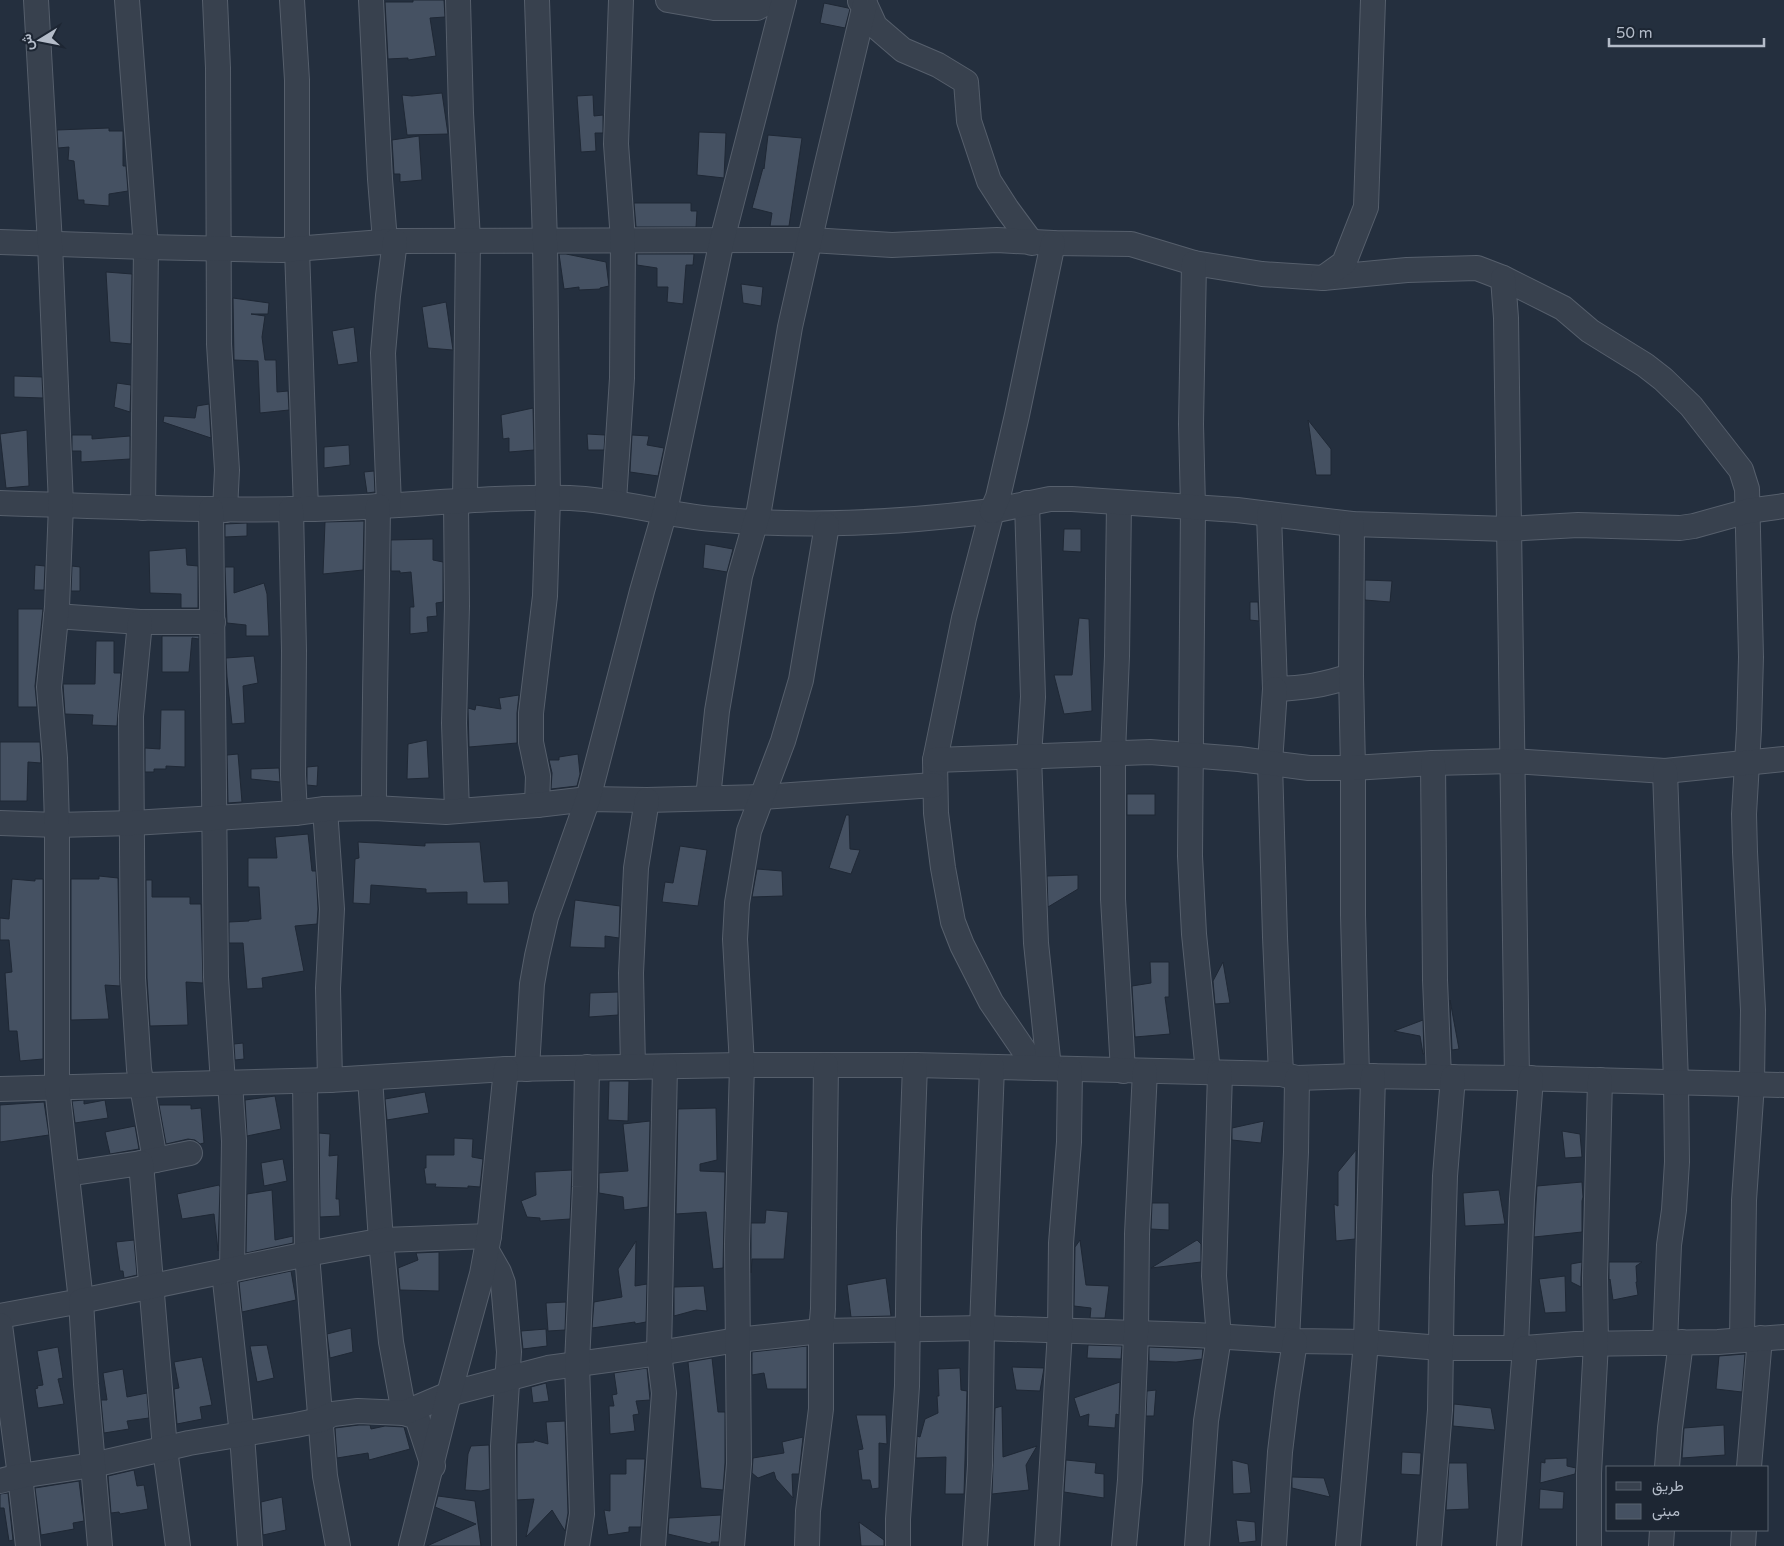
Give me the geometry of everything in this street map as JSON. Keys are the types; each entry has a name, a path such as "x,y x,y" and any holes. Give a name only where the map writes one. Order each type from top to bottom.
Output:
{"street":[{"path":"36,0 50,244 61,505 56,616 49,687 55,758 57,825 57,1087 81,1301 100,1546"},
{"path":"126,0 146,247 143,508"},
{"path":"215,0 218,68 219,344 227,470 218,509 213,622 216,977 234,1141 228,1271 250,1546"},
{"path":"292,0 297,80 298,509 293,776 296,813"},
{"path":"371,0 380,178 390,241 383,353 383,505 374,718 374,808"},
{"path":"457,811 454,723 468,240 461,113 458,0"},
{"path":"537,0 545,241 548,498 546,596 531,713 531,742 538,776 537,805"},
{"path":"614,502 622,378 623,240 616,144 621,0"},
{"path":"668,0 714,8 757,8 771,0"},
{"path":"411,1546 449,1394 482,1274 516,1069 546,917 588,799 642,591 665,511 722,240 784,0"},
{"path":"1323,278 1344,263 1366,207 1373,0"},
{"path":"708,798 717,711 728,638 740,576 759,510 790,327 811,240 862,2"},
{"path":"862,2 875,26 903,50 938,64 966,82 969,121 989,181 1007,209 1043,243"},
{"path":"0,242 282,250 390,241 811,240 892,245 974,240 1131,244 1194,263 1262,274 1323,278 1407,270 1477,268 1503,278 1563,308 1590,331 1645,365 1663,379 1691,406 1741,470 1747,489 1751,657 1748,764 1744,814 1753,1010 1752,1084 1744,1200 1751,1339 1749,1466"},
{"path":"1043,243 1015,424 998,497 992,511 964,618 935,760 934,785 943,868 953,922 962,945 991,1002 1052,1068"},
{"path":"1194,263 1191,424 1193,507 1190,856 1194,934 1214,1073 1214,1276 1219,1337 1206,1421 1197,1546"},
{"path":"1503,278 1506,318 1510,688 1524,1078 1520,1348 1509,1546"},
{"path":"0,503 143,508 298,509 460,501 548,498 590,499 665,511 689,517 827,525 939,518 992,511 1050,499 1072,499 1193,507 1352,524 1508,529 1578,525 1680,528 1748,512 1784,506"},
{"path":"1027,503 1033,697 1029,756 1036,943 1052,1068 1069,1142 1061,1243 1060,1331 1047,1546"},
{"path":"1119,503 1113,899 1134,1071 1137,1234 1136,1334 1130,1480 1124,1546"},
{"path":"1269,514 1275,689 1270,763 1274,937 1296,1152 1291,1341 1280,1452 1274,1546"},
{"path":"1348,1546 1366,1342 1365,1076 1353,916 1352,524"},
{"path":"732,1546 739,1464 737,1340 742,1064 735,939 737,903 749,831 783,741 801,680 827,525"},
{"path":"56,616 140,622 213,622"},
{"path":"140,622 131,716 133,978 137,1048 148,1161 151,1286 165,1449 178,1546"},
{"path":"1275,689 1324,685 1351,676"},
{"path":"935,760 1150,752 1309,768 1353,768 1513,761 1665,771 1784,760"},
{"path":"1429,1546 1440,1410 1446,1077 1435,980 1433,763"},
{"path":"1665,771 1676,1082 1676,1187 1669,1245 1673,1343 1667,1466"},
{"path":"0,822 57,825 133,823 296,813 325,809 374,808 446,812 588,799 647,800 762,797 934,785"},
{"path":"633,1067 631,973 636,868 647,800"},
{"path":"325,809 332,909 328,988 330,1080"},
{"path":"0,1089 305,1081 516,1069 742,1064 915,1065 1289,1076 1524,1078 1784,1085"},
{"path":"807,1546 808,1511 821,1409 826,1065"},
{"path":"898,1546 907,1386 911,1157 915,1065"},
{"path":"577,1546 582,1514 578,1364 585,1188 587,1067"},
{"path":"653,1546 664,1392 659,1353 665,1067"},
{"path":"975,1546 980,1465 982,1328 992,1067"},
{"path":"370,1078 381,1241 391,1342 404,1413"},
{"path":"1589,1546 1589,1473 1596,1344 1595,1278 1600,1080"},
{"path":"305,1081 307,1254 325,1476 338,1546"},
{"path":"67,1174 190,1153"},
{"path":"0,1316 307,1254 381,1241 488,1243"},
{"path":"488,1243 503,1283 509,1352 502,1446 504,1546"},
{"path":"0,1326 10,1479 28,1546"},
{"path":"404,1413 449,1394 548,1368 737,1340 821,1331 982,1328 1291,1341 1366,1342 1441,1348 1520,1348 1596,1344 1718,1342 1784,1337"},
{"path":"10,1479 93,1465 189,1443 242,1435 320,1420 333,1414 358,1411 404,1413 416,1416 432,1466"},
{"path":"1661,1546 1662,1531"},
{"path":"1743,1546 1744,1531"}],"building":[{"path":"413,0 444,0 445,17 430,18 436,56 408,60 408,58 388,59 385,2 413,2"},
{"path":"824,3 850,9 845,28 820,23"},
{"path":"442,93 448,134 407,135 402,95"},
{"path":"593,95 594,116 603,115 603,133 595,133 596,151 581,152 577,96"},
{"path":"109,128 109,131 123,131 123,166 126,166 128,191 109,194 109,206 84,204 84,200 78,200 74,161 68,160 69,147 58,148 57,130"},
{"path":"699,132 726,133 724,178 697,175"},
{"path":"768,135 802,138 789,226 770,226 772,213 752,208 764,169"},
{"path":"419,136 422,180 400,182 400,174 394,174 392,140"},
{"path":"634,203 691,203 691,211 697,211 696,227 636,227"},
{"path":"559,254 606,262 609,286 600,289 579,290 579,287 564,289"},
{"path":"637,254 694,254 693,265 686,265 683,304 667,302 668,287 657,287 657,268 637,265"},
{"path":"106,272 132,274 131,344 110,342"},
{"path":"741,284 763,287 761,306 743,303"},
{"path":"233,298 269,303 268,314 251,314 265,316 262,337 265,360 276,360 277,392 288,391 289,410 260,413 258,361 234,360"},
{"path":"446,302 453,350 428,348 422,307"},
{"path":"354,327 358,362 338,365 332,331"},
{"path":"14,376 42,377 43,398 14,397"},
{"path":"117,383 131,385 130,412 114,407"},
{"path":"209,404 211,438 163,422 164,416 195,418 197,406"},
{"path":"533,408 534,450 509,452 509,438 503,439 501,415"},
{"path":"1308,420 1331,449 1331,475 1316,475"},
{"path":"27,430 29,486 6,488 0,434"},
{"path":"587,434 605,435 604,450 588,450"},
{"path":"72,435 92,435 92,439 130,436 130,459 81,462 81,451 72,451"},
{"path":"632,435 649,436 647,445 664,448 658,476 630,472"},
{"path":"349,445 350,465 324,468 324,447"},
{"path":"374,471 375,492 367,493 364,472"},
{"path":"364,521 363,570 323,574 325,522"},
{"path":"247,523 247,536 225,537 225,524"},
{"path":"1064,529 1081,529 1081,552 1063,551"},
{"path":"433,539 433,560 443,562 443,602 436,603 437,616 427,617 428,632 410,634 410,607 414,607 411,572 400,573 400,571 391,571 391,540"},
{"path":"705,544 733,549 727,572 703,568"},
{"path":"186,548 187,565 198,566 198,608 181,608 181,594 150,593 149,551"},
{"path":"35,565 45,566 44,590 34,590"},
{"path":"72,566 80,567 80,591 71,591"},
{"path":"225,567 234,567 234,593 264,583 267,594 269,636 246,636 246,625 227,623"},
{"path":"1365,580 1392,581 1390,602 1365,600"},
{"path":"1250,602 1258,602 1259,621 1250,620"},
{"path":"18,609 43,609 35,686 37,707 18,707"},
{"path":"1079,618 1089,619 1092,711 1064,714 1054,675 1072,675"},
{"path":"162,636 199,636 199,639 192,638 189,672 162,672"},
{"path":"96,641 114,641 114,673 121,673 117,726 92,725 93,715 65,714 63,684 95,684"},
{"path":"254,656 258,683 243,686 245,723 232,724 226,658"},
{"path":"519,695 517,743 469,747 468,708 475,710 476,705 501,709 499,698"},
{"path":"161,710 185,710 185,767 166,766 166,769 154,769 154,772 145,772 145,748 160,749"},
{"path":"427,740 429,778 407,779 408,744"},
{"path":"0,742 40,742 41,763 28,762 27,801 0,801"},
{"path":"238,754 242,802 228,803 227,755"},
{"path":"578,754 580,774 577,786 551,789 552,773 549,760 559,760 559,757"},
{"path":"318,766 317,786 307,785 307,767"},
{"path":"279,768 280,782 251,779 251,769"},
{"path":"1127,794 1155,794 1155,815 1127,815"},
{"path":"846,815 849,815 850,849 860,850 851,874 829,868"},
{"path":"308,834 312,871 316,871 318,909 317,924 295,926 304,971 262,978 263,988 247,989 243,943 229,943 229,922 261,919 259,887 248,887 248,858 277,858 275,837"},
{"path":"358,842 425,846 425,843 480,842 484,882 508,881 509,904 467,904 467,892 426,893 426,889 371,885 370,904 353,903 355,859 359,858"},
{"path":"680,846 707,850 698,906 662,902 665,882 673,883"},
{"path":"757,869 782,871 783,896 752,897"},
{"path":"1078,875 1078,889 1048,907 1047,876"},
{"path":"99,876 118,878 120,986 105,985 109,1019 71,1020 71,879 99,879"},
{"path":"12,879 35,881 35,879 43,879 43,1059 20,1061 17,1031 9,1031 5,973 12,972 9,940 0,940 0,918 9,919"},
{"path":"146,880 152,880 152,897 190,897 190,904 201,904 203,983 186,982 188,1025 150,1026 147,978"},
{"path":"575,900 620,906 619,938 605,936 605,948 570,947"},
{"path":"1150,962 1169,962 1169,997 1165,997 1170,1034 1135,1037 1132,986 1151,983"},
{"path":"1223,962 1230,1003 1215,1004 1213,981"},
{"path":"618,992 618,1015 589,1017 590,993"},
{"path":"1450,1000 1459,1049 1452,1050"},
{"path":"1423,1020 1424,1054 1420,1036 1394,1031"},
{"path":"243,1043 244,1059 235,1060 234,1044"},
{"path":"609,1081 629,1081 628,1121 608,1120"},
{"path":"425,1092 429,1113 387,1120 385,1099"},
{"path":"275,1096 281,1129 247,1136 245,1100"},
{"path":"84,1100 84,1104 105,1100 108,1118 75,1123 72,1101"},
{"path":"44,1102 49,1135 0,1142 0,1105"},
{"path":"159,1105 191,1105 191,1109 201,1108 204,1143 200,1144 195,1140 188,1139 166,1144"},
{"path":"716,1108 717,1160 700,1164 700,1171 725,1172 723,1268 713,1269 706,1212 676,1214 678,1109"},
{"path":"650,1121 648,1207 624,1210 623,1197 599,1193 599,1173 628,1171 623,1124"},
{"path":"1264,1121 1261,1143 1232,1140 1232,1128"},
{"path":"135,1126 139,1149 110,1154 105,1132"},
{"path":"1562,1131 1580,1134 1582,1157 1565,1158"},
{"path":"319,1133 330,1134 329,1156 338,1155 336,1199 339,1199 340,1216 320,1217"},
{"path":"454,1138 473,1139 472,1157 483,1159 480,1187 435,1187 436,1184 426,1184 424,1168 426,1168 426,1155 454,1155"},
{"path":"1356,1150 1355,1239 1336,1241 1334,1204 1338,1206 1338,1172"},
{"path":"283,1159 287,1181 264,1186 261,1163"},
{"path":"572,1170 570,1219 540,1221 540,1218 527,1217 521,1201 536,1195 535,1172"},
{"path":"1582,1182 1582,1232 1534,1237 1537,1186"},
{"path":"219,1185 218,1251 214,1214 182,1219 177,1194"},
{"path":"272,1190 275,1240 293,1236 293,1243 246,1253 247,1194"},
{"path":"1499,1190 1505,1224 1465,1226 1463,1193"},
{"path":"1152,1203 1169,1203 1169,1230 1151,1229"},
{"path":"766,1210 788,1212 784,1259 752,1259 751,1273 751,1223 765,1223"},
{"path":"134,1240 137,1275 124,1278 123,1271 120,1271 116,1242"},
{"path":"1080,1240 1086,1285 1109,1286 1105,1318 1090,1318 1091,1308 1074,1306 1075,1247"},
{"path":"1197,1240 1201,1244 1201,1262 1151,1268"},
{"path":"636,1241 635,1286 647,1284 646,1322 592,1328 594,1302 622,1297 618,1269"},
{"path":"439,1252 439,1291 400,1290 398,1268 418,1260 416,1253"},
{"path":"1582,1262 1581,1287 1571,1282 1571,1264"},
{"path":"1609,1262 1642,1262 1636,1266 1638,1295 1613,1300 1609,1280"},
{"path":"291,1271 296,1300 242,1312 239,1282"},
{"path":"1565,1276 1566,1312 1545,1313 1539,1279"},
{"path":"886,1278 891,1316 851,1317 847,1285"},
{"path":"704,1286 707,1311 696,1310 674,1316 674,1287"},
{"path":"566,1302 565,1330 548,1331 546,1303"},
{"path":"351,1328 353,1352 330,1358 327,1334"},
{"path":"546,1329 547,1346 523,1349 521,1331"},
{"path":"267,1345 274,1378 257,1382 250,1346"},
{"path":"1088,1345 1122,1346 1121,1359 1087,1358"},
{"path":"807,1346 807,1389 767,1389 764,1373 752,1375 752,1352"},
{"path":"58,1347 63,1378 58,1379 64,1404 38,1408 35,1389 38,1388 37,1386 43,1385 37,1351"},
{"path":"1149,1347 1203,1349 1202,1359 1176,1362 1149,1361"},
{"path":"1745,1354 1742,1392 1716,1389 1719,1356"},
{"path":"202,1357 212,1405 200,1407 202,1419 177,1424 174,1389 179,1388 174,1362"},
{"path":"712,1358 718,1412 725,1412 723,1490 701,1488 688,1362"},
{"path":"1012,1367 1044,1368 1040,1391 1016,1390"},
{"path":"647,1368 650,1400 636,1401 639,1414 633,1415 635,1431 610,1434 609,1406 614,1406 612,1395 617,1394 614,1373"},
{"path":"960,1368 961,1390 967,1391 964,1494 945,1494 946,1457 916,1458 917,1436 920,1437 925,1419 938,1413 938,1369"},
{"path":"123,1369 127,1397 147,1393 149,1418 127,1421 129,1429 104,1433 101,1400 107,1400 103,1373"},
{"path":"1120,1382 1119,1415 1116,1414 1115,1428 1088,1426 1089,1414 1080,1417 1074,1398"},
{"path":"546,1383 549,1401 533,1403 531,1387"},
{"path":"1156,1390 1154,1416 1146,1416 1147,1391"},
{"path":"1454,1404 1491,1408 1495,1430 1453,1426"},
{"path":"1002,1406 1003,1457 1037,1446 1026,1465 1029,1490 992,1494 995,1408"},
{"path":"856,1415 886,1415 887,1444 879,1443 879,1488 872,1489 870,1480 862,1480 858,1450 863,1449"},
{"path":"565,1421 568,1513 565,1531 552,1510 526,1537 534,1499 517,1500 517,1443 534,1442 534,1440 548,1444 546,1422"},
{"path":"370,1425 371,1429 385,1426 404,1427 410,1449 369,1460 368,1453 337,1458 335,1428"},
{"path":"1724,1425 1725,1455 1682,1458 1684,1428"},
{"path":"803,1437 799,1474 792,1474 793,1498 776,1479 774,1472 758,1478 752,1473 753,1458 784,1453 782,1442"},
{"path":"489,1445 490,1489 481,1491 465,1490 468,1454 471,1446"},
{"path":"1402,1452 1421,1453 1420,1475 1401,1474"},
{"path":"1567,1458 1567,1466 1576,1468 1575,1474 1540,1483 1541,1462 1545,1463 1545,1459"},
{"path":"626,1459 645,1459 641,1527 629,1527 629,1532 608,1535 604,1510 610,1511 610,1474 626,1474"},
{"path":"1066,1460 1096,1463 1095,1473 1104,1474 1104,1498 1064,1492"},
{"path":"1232,1460 1248,1464 1251,1493 1233,1494"},
{"path":"1449,1463 1467,1463 1469,1509 1446,1510"},
{"path":"134,1470 137,1486 144,1485 148,1509 120,1514 119,1512 111,1513 108,1476"},
{"path":"1292,1477 1324,1478 1330,1497 1292,1488"},
{"path":"79,1481 84,1521 73,1523 74,1529 41,1535 35,1488"},
{"path":"1540,1489 1564,1492 1563,1509 1539,1509"},
{"path":"8,1493 13,1540 9,1541 4,1508 0,1508 0,1494"},
{"path":"438,1496 475,1501 481,1546 427,1546 476,1524 435,1507"},
{"path":"282,1497 286,1530 263,1535 261,1502"},
{"path":"721,1515 719,1542 711,1542 711,1544 668,1534 669,1518"},
{"path":"1236,1520 1255,1522 1256,1541 1239,1543"},
{"path":"859,1522 884,1540 884,1546 861,1546"}]}
